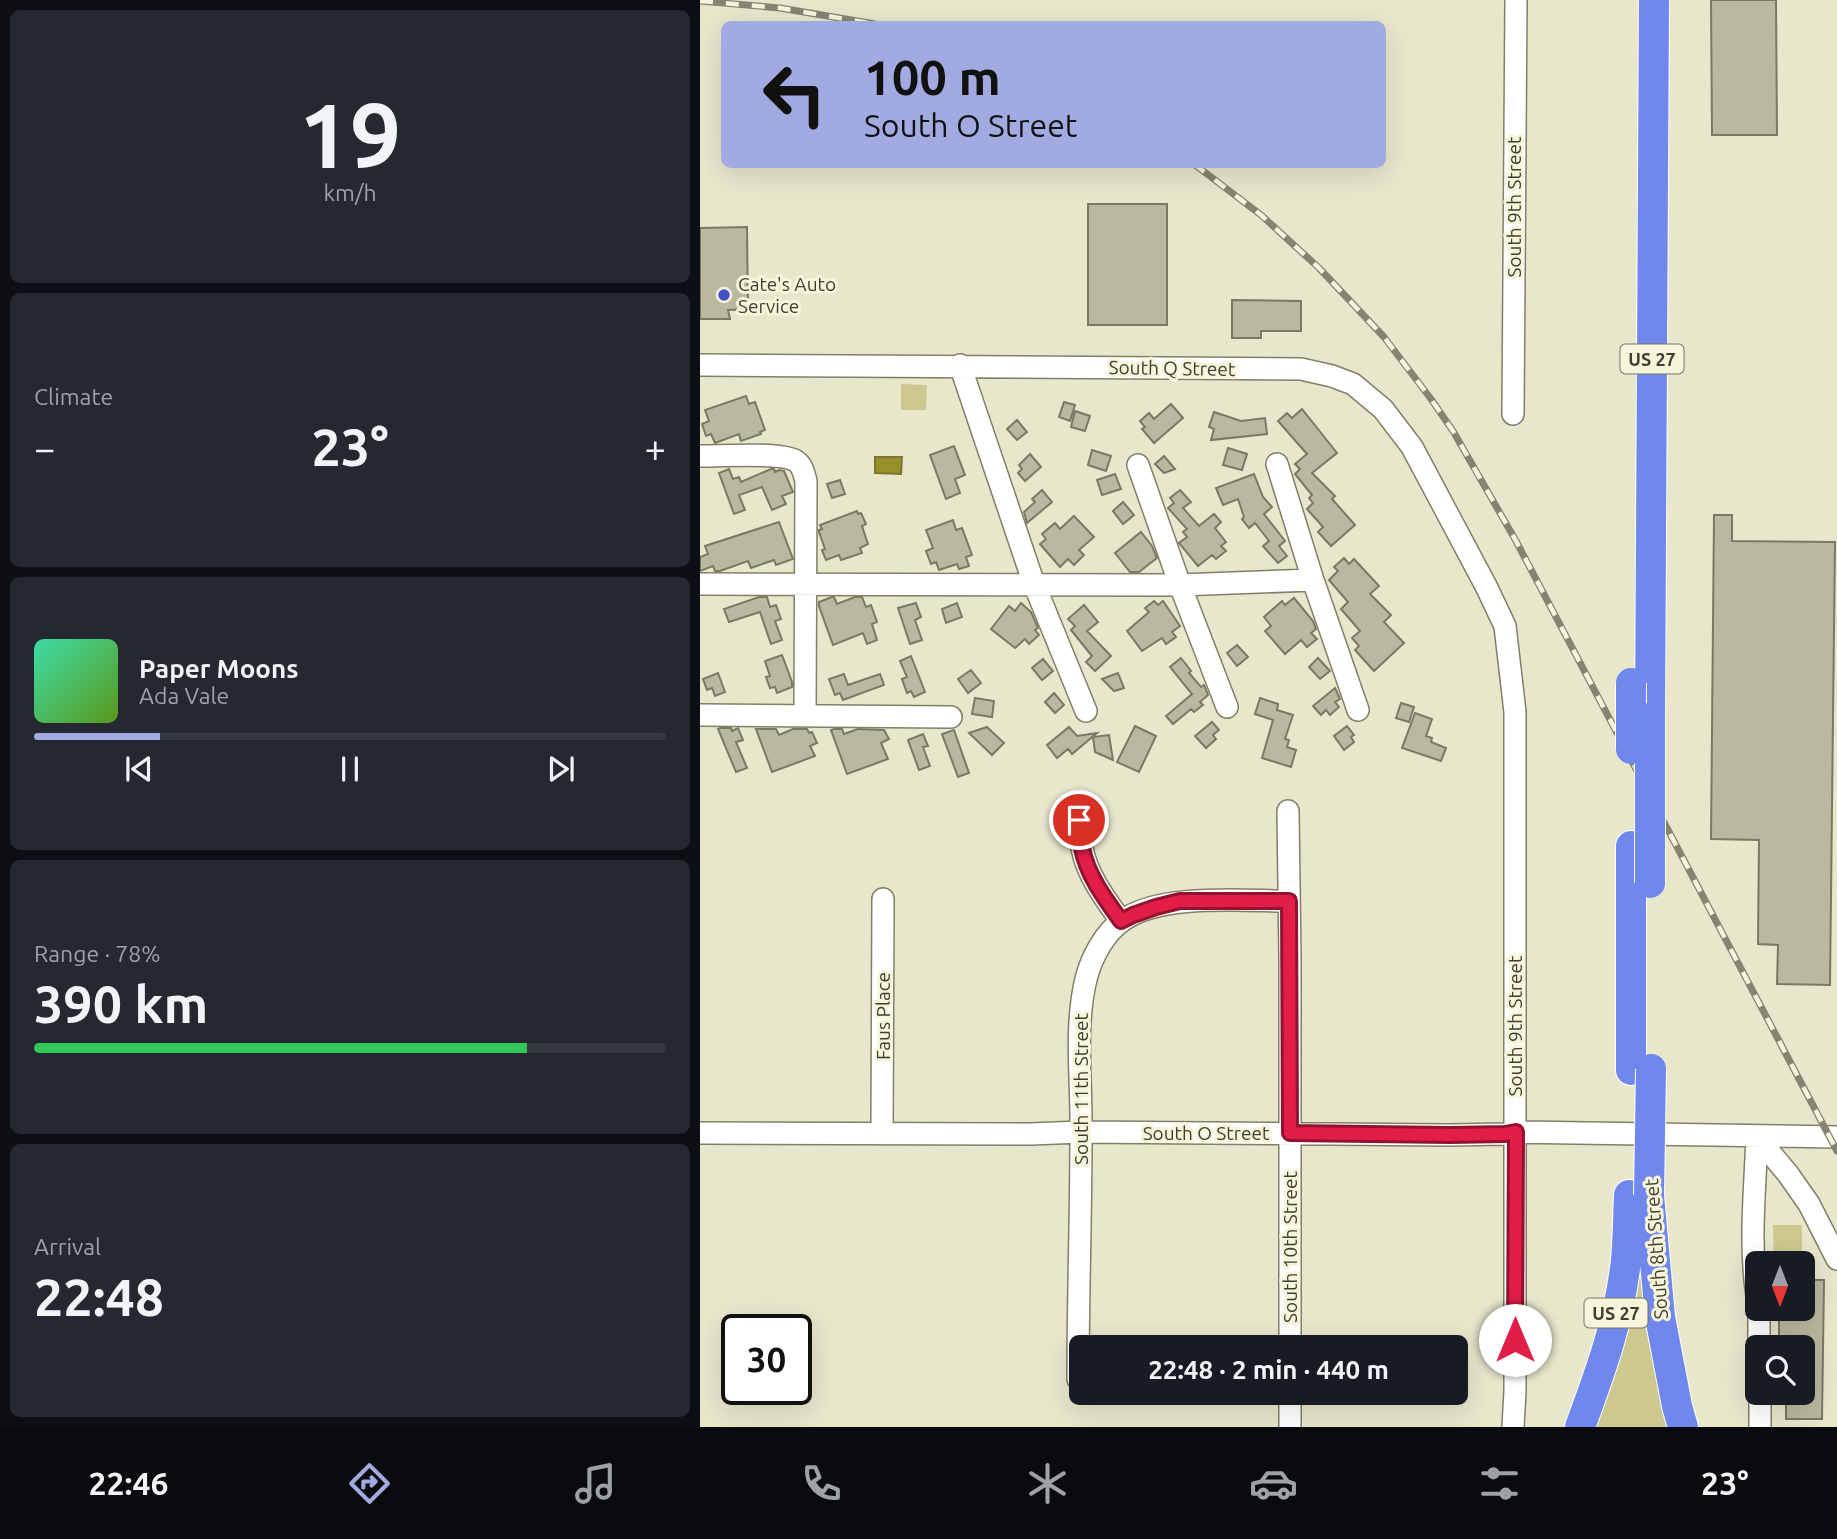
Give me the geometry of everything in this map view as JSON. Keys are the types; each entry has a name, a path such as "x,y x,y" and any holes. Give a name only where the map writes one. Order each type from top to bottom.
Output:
{"highway":[{"name":"US 27","path":"1633,0 1631,846 1641,1069"},
{"name":"US 27","path":"1580,1427 1602,1365 1617,1309 1639,1195 1641,1069 1650,883 1654,0"},
{"name":"South 8th Street","path":"1639,1195 1660,1317 1683,1427"}],"street":[{"name":"South 9th Street","path":"1513,414 1516,0"},
{"name":"South Q Street","path":"700,365 1301,369 1332,376 1353,384 1382,409 1412,447 1506,626"},
{"path":"960,365 1034,584 1086,711"},
{"path":"700,456 785,456 797,462 803,470 806,481 805,716"},
{"path":"1277,464 1358,710"},
{"path":"1138,465 1227,707"},
{"path":"700,584 1180,585 1313,580"},
{"name":"South 9th Street","path":"1506,626 1515,712 1516,1132 1513,1427"},
{"path":"700,715 951,717"},
{"name":"South 10th Street","path":"1288,811 1290,1335"},
{"path":"1079,820 1082,848 1088,868 1121,921 1180,901 1289,901"},
{"name":"Faus Place","path":"883,899 883,1133"},
{"name":"South 11th Street","path":"1079,1335 1080,1010 1086,977 1095,955 1107,935 1121,921"},
{"name":"South O Street","path":"700,1133 1450,1135 1516,1132 1837,1137"},
{"path":"1757,1137 1809,1204 1837,1259"},
{"path":"1753,1251 1757,1137"},
{"path":"1290,1405 1290,1427"},
{"path":"1760,1405 1760,1427"}],"shaded area":[{"path":"901,384 927,385 926,410 901,410"},
{"path":"875,457 902,457 901,474 875,473"},
{"path":"1638,1211 1673,1427 1589,1427"},
{"path":"1773,1225 1802,1225 1802,1251 1774,1251"}],"building":[{"path":"1711,0 1776,0 1777,135 1712,135"},
{"path":"1088,204 1167,204 1167,325 1088,325"},
{"path":"747,227 748,309 728,310 730,319 700,319 700,228"},
{"path":"1232,300 1301,301 1301,331 1261,331 1261,338 1232,338"},
{"path":"746,396 749,404 755,402 765,430 760,432 761,434 741,441 739,434 715,443 711,434 706,436 702,424 709,421 705,410"},
{"path":"1064,402 1075,405 1070,421 1059,417"},
{"path":"1171,404 1183,418 1154,443 1142,429 1145,427 1140,421 1149,413 1154,419"},
{"path":"1302,409 1337,453 1312,473 1335,496 1332,499 1355,525 1331,546 1318,532 1323,527 1307,509 1313,503 1309,498 1312,495 1295,474 1300,469 1295,464 1307,454 1278,421 1287,413 1292,418"},
{"path":"1075,411 1090,416 1085,431 1071,427"},
{"path":"1214,412 1241,421 1265,418 1267,434 1211,440 1214,429 1209,427"},
{"path":"1017,420 1027,432 1017,440 1007,429"},
{"path":"954,446 965,475 955,479 960,493 946,499 930,455"},
{"path":"1228,448 1247,454 1242,470 1223,465"},
{"path":"1092,450 1111,456 1106,471 1088,465"},
{"path":"1030,454 1041,467 1025,481 1018,473 1022,469 1019,465"},
{"path":"1164,456 1175,469 1164,473 1155,464"},
{"path":"729,469 733,479 739,477 741,482 771,469 775,472 784,471 793,492 782,496 786,504 772,510 762,487 739,495 745,510 734,514 719,473"},
{"path":"1115,474 1121,489 1102,495 1097,480"},
{"path":"1254,474 1263,497 1272,507 1264,514 1285,541 1279,546 1287,556 1278,563 1263,546 1269,541 1255,523 1249,528 1242,519 1244,517 1238,499 1223,505 1216,488"},
{"path":"840,480 845,494 832,498 827,484"},
{"path":"1042,490 1052,502 1027,523 1024,512 1035,502 1032,499"},
{"path":"1180,490 1191,502 1183,508 1199,526 1214,514 1221,522 1215,528 1226,542 1221,546 1226,551 1216,559 1212,555 1198,566 1179,543 1187,537 1183,532 1187,529 1168,508 1174,503 1170,498"},
{"path":"1123,502 1134,515 1123,524 1113,511"},
{"path":"857,511 858,514 861,513 866,524 862,526 868,544 860,548 862,553 841,560 839,555 826,560 822,550 825,549 819,532 822,529 820,525"},
{"path":"1714,515 1732,515 1732,541 1835,542 1830,985 1777,984 1778,945 1758,944 1759,840 1711,839"},
{"path":"1074,516 1094,537 1079,550 1084,555 1074,565 1068,559 1060,567 1040,544 1046,539 1042,534 1055,523 1060,529"},
{"path":"953,520 956,530 962,528 972,555 966,557 969,566 959,569 957,564 939,570 936,562 931,564 926,551 933,548 926,530"},
{"path":"779,522 793,559 776,565 774,560 751,568 748,561 720,571 715,571 713,566 700,571 700,557 708,554 705,546"},
{"path":"1141,532 1157,558 1139,572 1130,572 1115,553"},
{"path":"1344,558 1349,564 1354,559 1379,586 1370,594 1391,615 1384,622 1404,643 1374,671 1355,650 1359,646 1352,638 1360,631 1341,609 1348,602 1329,580 1338,571 1334,567"},
{"path":"759,597 767,597 770,607 776,605 781,619 775,621 782,640 771,644 760,612 729,622 724,609"},
{"path":"832,597 837,604 862,597 866,607 871,605 877,622 872,624 877,640 867,644 863,633 833,645 819,606 819,602"},
{"path":"1294,598 1313,621 1316,629 1311,633 1317,639 1307,647 1301,640 1285,654 1265,631 1271,626 1264,617 1282,601 1285,605"},
{"path":"1154,601 1158,605 1163,601 1180,626 1172,632 1176,637 1166,644 1162,638 1142,651 1127,631 1149,612 1145,608"},
{"path":"916,603 921,617 915,620 922,640 910,644 898,608"},
{"path":"957,603 962,617 946,623 942,609"},
{"path":"1021,603 1031,612 1038,628 1035,630 1039,635 1029,644 1025,639 1015,648 991,629 1009,606 1015,611"},
{"path":"1084,605 1098,622 1087,631 1111,656 1095,671 1086,662 1092,656 1071,630 1075,626 1068,619"},
{"path":"1237,645 1248,657 1237,666 1227,653"},
{"path":"782,655 792,687 777,693 775,687 770,688 766,677 770,676 765,661"},
{"path":"911,656 925,692 914,697 911,691 907,693 902,679 907,677 900,661"},
{"path":"1181,658 1191,671 1189,673 1201,687 1204,685 1208,695 1200,702 1203,705 1194,712 1191,709 1173,724 1166,716 1192,694 1170,667"},
{"path":"1318,658 1330,671 1320,679 1309,667"},
{"path":"1043,659 1053,671 1042,680 1032,668"},
{"path":"971,670 981,683 968,693 958,679"},
{"path":"718,673 725,692 715,696 712,688 707,690 703,679"},
{"path":"1118,673 1124,688 1114,691 1102,679"},
{"path":"844,674 848,685 880,674 884,685 843,700 840,693 835,695 829,679"},
{"path":"1335,688 1340,699 1335,702 1339,707 1330,715 1326,710 1321,715 1313,706"},
{"path":"1054,693 1064,705 1055,713 1045,702"},
{"path":"975,698 994,701 992,717 972,714"},
{"path":"1260,698 1278,704 1277,710 1293,715 1285,739 1289,740 1287,747 1296,750 1291,767 1262,758 1273,720 1255,714"},
{"path":"1401,703 1414,707 1409,722 1396,718"},
{"path":"1415,713 1432,719 1426,736 1432,738 1431,742 1446,748 1441,761 1402,748"},
{"path":"1212,722 1219,730 1213,735 1216,739 1206,748 1195,736"},
{"path":"1135,726 1156,736 1139,772 1117,762"},
{"path":"1347,726 1354,735 1351,737 1354,742 1344,750 1334,736"},
{"path":"987,727 1004,743 992,755 969,733"},
{"path":"1069,727 1077,736 1097,733 1072,754 1068,749 1057,758 1047,745"},
{"path":"731,728 732,731 738,728 743,740 736,742 747,768 736,772 718,729"},
{"path":"756,729 776,729 779,735 793,729 807,729 809,733 812,732 817,743 810,746 815,756 772,772"},
{"path":"842,729 844,734 858,729 884,730 889,739 881,743 888,759 847,774 831,730"},
{"path":"954,730 969,773 958,777 942,734"},
{"path":"923,734 928,746 923,747 930,766 919,770 908,740"},
{"path":"1109,735 1113,760 1095,752 1093,737"},
{"path":"1815,1280 1824,1280 1822,1419 1786,1419 1786,1405 1815,1405 1815,1335 1779,1335 1779,1321 1815,1321"}],"railway":[{"path":"700,1 780,8 857,21"},
{"path":"1199,168 1261,215 1319,268 1384,337 1453,431 1516,541 1837,1151"}],"place":[{"name":"Cate's Auto Service","path":"724,295"}],"route":[{"path":"1079,820 1082,848 1088,868 1121,921 1180,901 1289,901 1290,1133 1450,1135 1516,1132 1515,1340"}]}
